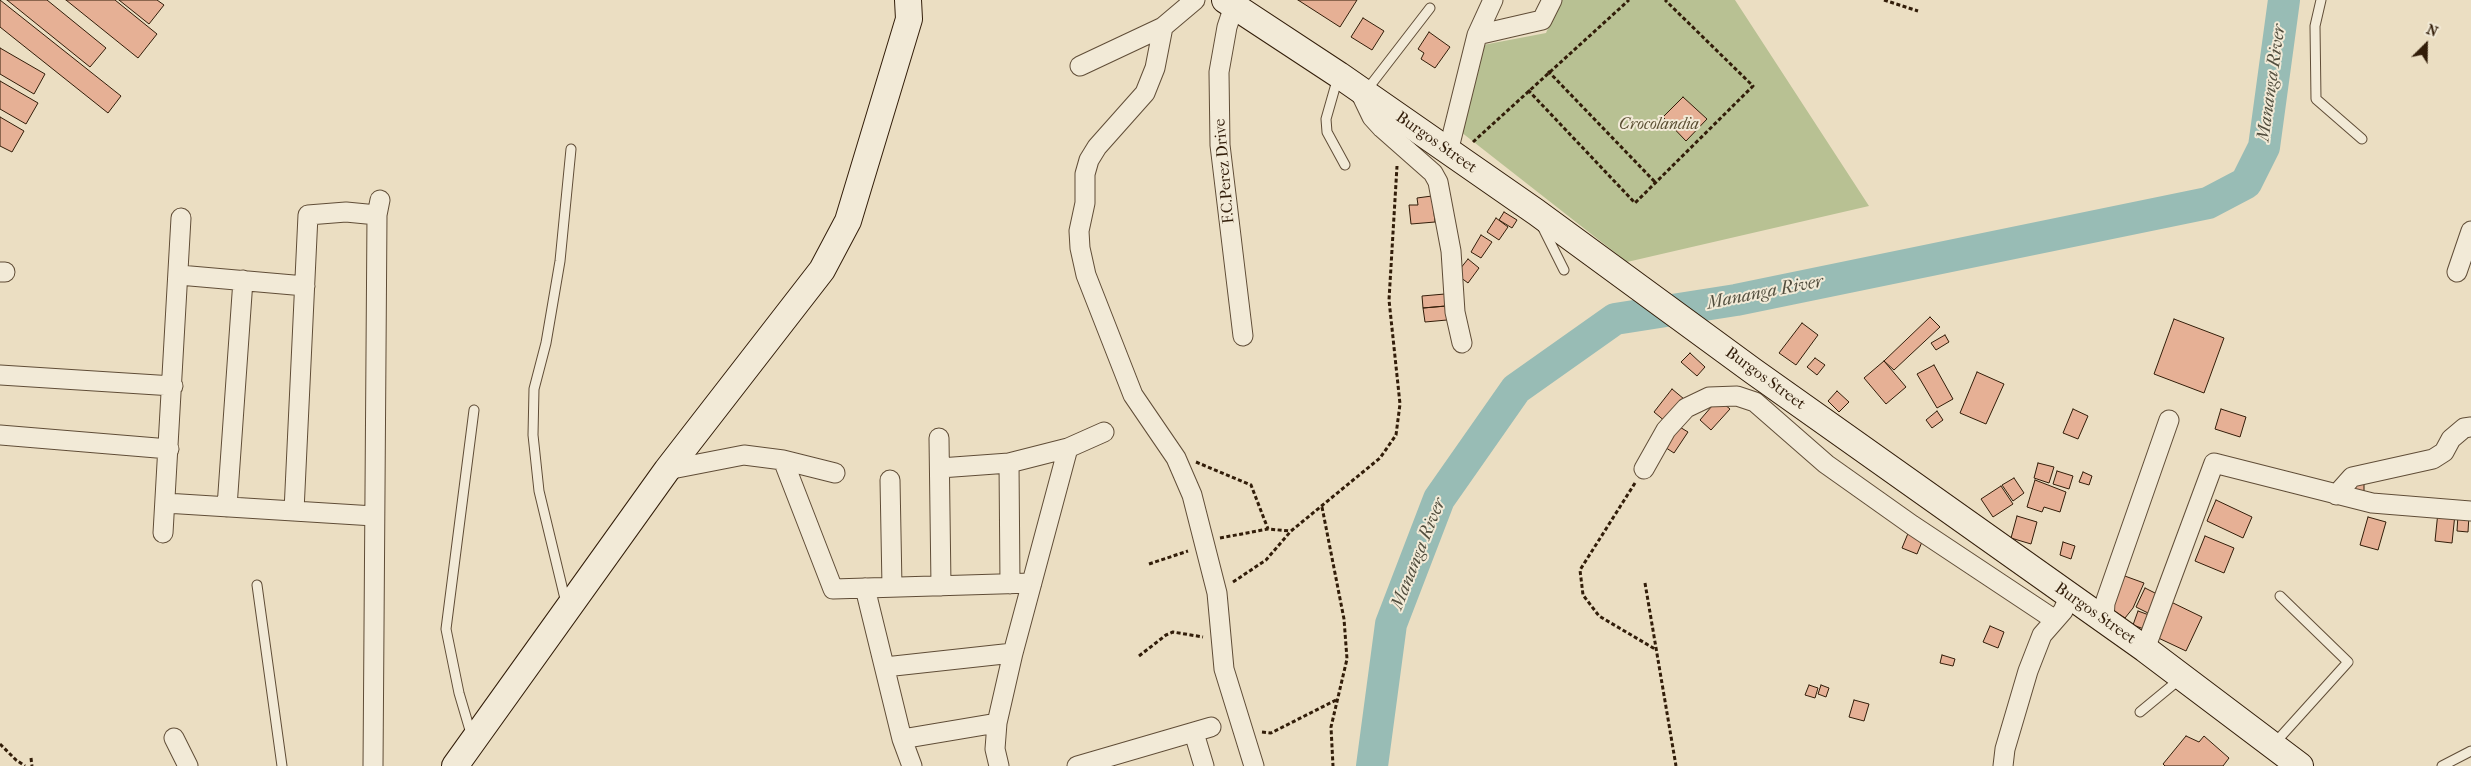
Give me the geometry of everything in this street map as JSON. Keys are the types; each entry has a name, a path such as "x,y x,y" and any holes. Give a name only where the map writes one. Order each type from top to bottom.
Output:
{"street":[{"path":"459,765 473,741 667,470 822,270 848,221 909,19 908,0"},
{"path":"1080,66 1163,27 1195,0"},
{"path":"1448,152 1476,35 1493,0"},
{"path":"1476,35 1542,20 1552,0"},
{"name":"Burgos Street","path":"1229,3 1354,86 1536,212 1753,371 2069,597 2145,649 2300,766"},
{"name":"F.C.Perez Drive","path":"1229,3 1219,72 1220,145 1243,336"},
{"path":"1163,27 1155,68 1145,93 1097,147 1090,160 1086,174 1085,203 1080,240 1086,275 1133,395 1176,458 1192,495 1217,593 1224,669 1245,731 1254,766"},
{"path":"1354,86 1372,117 1433,173 1438,182 1451,251 1455,312 1462,343"},
{"path":"294,511 308,215 378,208 373,766"},
{"path":"163,533 173,386 181,218"},
{"path":"2457,272 2471,231"},
{"path":"179,275 305,286"},
{"path":"227,507 244,280"},
{"path":"0,375 173,386"},
{"path":"1644,469 1666,430 1686,408 1709,397 1737,396 1755,402 1826,464 1912,525 2055,620"},
{"path":"2104,620 2105,603 2169,420"},
{"path":"2336,495 2352,477 2433,459 2444,452 2451,439 2464,428 2471,428"},
{"path":"940,468 1009,463 1068,448 1104,432"},
{"path":"0,435 169,449"},
{"path":"939,438 941,586"},
{"path":"1000,766 995,749 997,723 1013,653 1068,448"},
{"path":"667,470 744,455 783,460 835,473"},
{"path":"783,460 833,589 1032,583"},
{"path":"1009,463 1010,584"},
{"path":"2145,649 2214,463 2372,503 2471,511"},
{"path":"890,480 892,587"},
{"path":"165,503 374,516"},
{"path":"865,588 902,739 912,766"},
{"path":"2003,766 2005,749 2028,670 2042,635 2063,611 2069,597"},
{"path":"885,667 1013,653"},
{"path":"902,739 997,723"},
{"path":"1077,766 1202,730 1204,766"},
{"path":"174,738 188,766"}],"lane":[{"path":"2321,0 2315,26 2316,99 2362,139"},
{"path":"1345,166 1327,132 1326,119 1354,86 1430,8"},
{"path":"567,609 542,506 533,435 534,389 546,343 560,261 571,150"},
{"path":"1536,212 1564,270"},
{"path":"473,741 459,694 446,629 474,410"},
{"path":"257,586 282,766"},
{"path":"2273,746 2348,662 2280,596"},
{"path":"2140,712 2182,677"},
{"path":"2442,766 2471,750"}],"path":[{"path":"1472,142 1628,0"},
{"path":"1528,90 1635,203 1753,86 1664,0"},
{"path":"1884,0 1918,11"},
{"path":"1548,72 1655,182"},
{"path":"1217,593 1266,560 1291,531 1380,458 1396,435 1400,404 1389,300 1399,143"},
{"path":"1176,458 1200,462 1251,485 1268,529"},
{"path":"1644,469 1580,570 1583,595 1599,616 1655,649"},
{"path":"1322,507 1344,619 1346,659 1336,700 1332,727 1333,766"},
{"path":"1645,583 1676,766"},
{"path":"1139,656 1166,635 1173,632 1202,638 1219,629"},
{"path":"1245,731 1271,732 1336,700"},
{"path":"0,744 25,766"},
{"path":"32,758 32,766"}],"green space":[{"name":"Crocolandia","path":"1560,0 1735,0 1869,206 1627,262 1461,132 1483,45 1546,33"}],"building":[{"path":"0,0 121,96 108,113 0,27"},
{"path":"7,0 47,0 106,48 90,67"},
{"path":"66,0 115,0 157,34 138,58"},
{"path":"119,0 157,0 164,5 149,24"},
{"path":"1298,0 1357,0 1340,27"},
{"path":"1363,18 1384,31 1372,50 1351,37"},
{"path":"1429,32 1450,47 1435,68 1421,59 1424,53 1418,49"},
{"path":"0,48 45,74 34,94 0,74"},
{"path":"0,81 38,103 26,124 0,109"},
{"path":"1683,97 1707,119 1686,141 1663,117"},
{"path":"0,117 24,131 12,152 0,146"},
{"path":"1432,196 1435,222 1411,224 1409,205 1418,205 1417,198"},
{"path":"1504,212 1517,220 1512,228 1499,220"},
{"path":"1496,218 1508,227 1499,240 1487,232"},
{"path":"1481,235 1492,242 1481,258 1471,252"},
{"path":"1468,259 1479,268 1468,283 1456,274"},
{"path":"1445,294 1446,306 1423,308 1422,296"},
{"path":"1446,306 1447,320 1425,322 1423,308"},
{"path":"1930,317 1940,327 1894,370 1884,361"},
{"path":"2174,319 2224,338 2204,393 2154,374"},
{"path":"1802,323 1818,335 1796,365 1779,353"},
{"path":"1945,335 1949,342 1936,350 1931,343"},
{"path":"1690,353 1705,367 1697,376 1681,362"},
{"path":"1815,358 1825,365 1817,375 1807,367"},
{"path":"1884,361 1906,387 1886,404 1864,378"},
{"path":"1934,365 1953,399 1937,408 1917,374"},
{"path":"1977,372 2004,384 1986,424 1960,413"},
{"path":"1672,389 1684,399 1666,422 1654,412"},
{"path":"1837,391 1849,402 1839,412 1828,401"},
{"path":"1718,399 1730,409 1711,430 1700,420"},
{"path":"2073,409 2088,416 2078,439 2063,433"},
{"path":"2221,409 2246,417 2240,437 2215,429"},
{"path":"1937,411 1943,420 1932,428 1926,420"},
{"path":"1673,423 1688,432 1674,453 1660,444"},
{"path":"2038,463 2054,467 2049,483 2034,478"},
{"path":"2057,471 2073,476 2069,489 2053,484"},
{"path":"2083,472 2092,476 2089,485 2079,482"},
{"path":"2014,478 2024,493 2013,501 2002,485"},
{"path":"2035,480 2066,492 2060,512 2044,507 2042,512 2027,507"},
{"path":"2355,480 2364,480 2364,493 2355,493"},
{"path":"2001,486 2013,504 1993,517 1981,499"},
{"path":"2216,500 2252,517 2243,538 2207,521"},
{"path":"2438,512 2455,514 2452,543 2435,541"},
{"path":"2458,515 2469,515 2468,532 2457,531"},
{"path":"2017,516 2037,522 2031,544 2011,538"},
{"path":"2368,517 2386,522 2378,550 2360,545"},
{"path":"1909,531 1924,537 1917,554 1902,548"},
{"path":"2205,536 2234,548 2224,573 2195,561"},
{"path":"2063,542 2075,546 2071,559 2060,555"},
{"path":"2122,575 2144,583 2133,608 2125,618 2109,608"},
{"path":"2145,588 2157,594 2148,613 2136,607"},
{"path":"2169,601 2202,617 2186,651 2152,635"},
{"path":"2138,611 2149,615 2144,629 2133,625"},
{"path":"1990,626 2004,632 1998,648 1983,642"},
{"path":"1942,655 1955,659 1953,666 1940,663"},
{"path":"1809,685 1818,688 1815,698 1805,695"},
{"path":"1821,685 1829,688 1826,697 1818,694"},
{"path":"1854,700 1869,704 1864,721 1849,717"},
{"path":"2186,736 2199,742 2204,736 2229,758 2223,766 2165,766 2163,764"}],"waterway":[{"name":"Mananga River","path":"1372,766 1391,624 1439,499 1516,389 1615,319 1736,300 2208,203 2246,183 2264,147 2284,0"}]}
